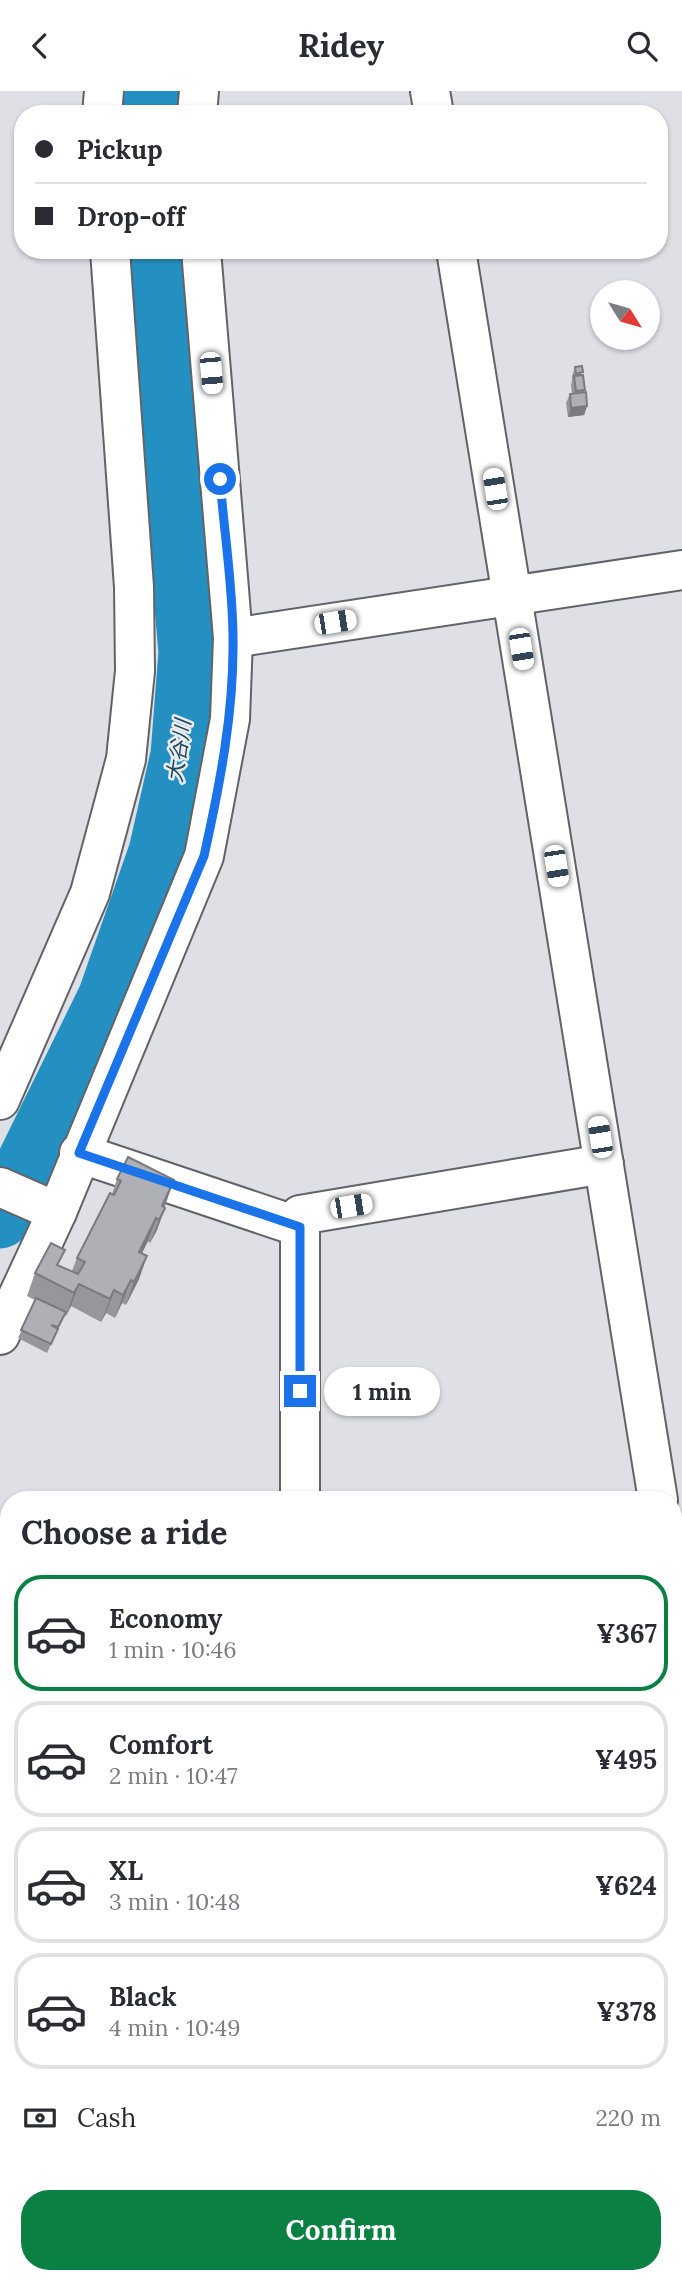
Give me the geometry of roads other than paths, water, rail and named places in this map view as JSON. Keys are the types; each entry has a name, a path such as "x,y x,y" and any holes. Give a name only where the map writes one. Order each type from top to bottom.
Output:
{"street":[{"path":"0,1100 90,893 126,759 135,671 134,587 111,259"},
{"path":"0,1335 57,1212 79,1153 204,856 230,719 233,638 202,259"},
{"path":"457,259 657,1491"},
{"path":"233,638 682,571"},
{"path":"79,1153 300,1227"},
{"path":"300,1491 300,1215 604,1164"},
{"path":"0,1187 57,1212"}],"waterway":[{"name":"大谷川","path":"151,91 151,105"},
{"name":"大谷川","path":"0,1218 108,998 159,852 181,755 189,652 155,259"}]}
